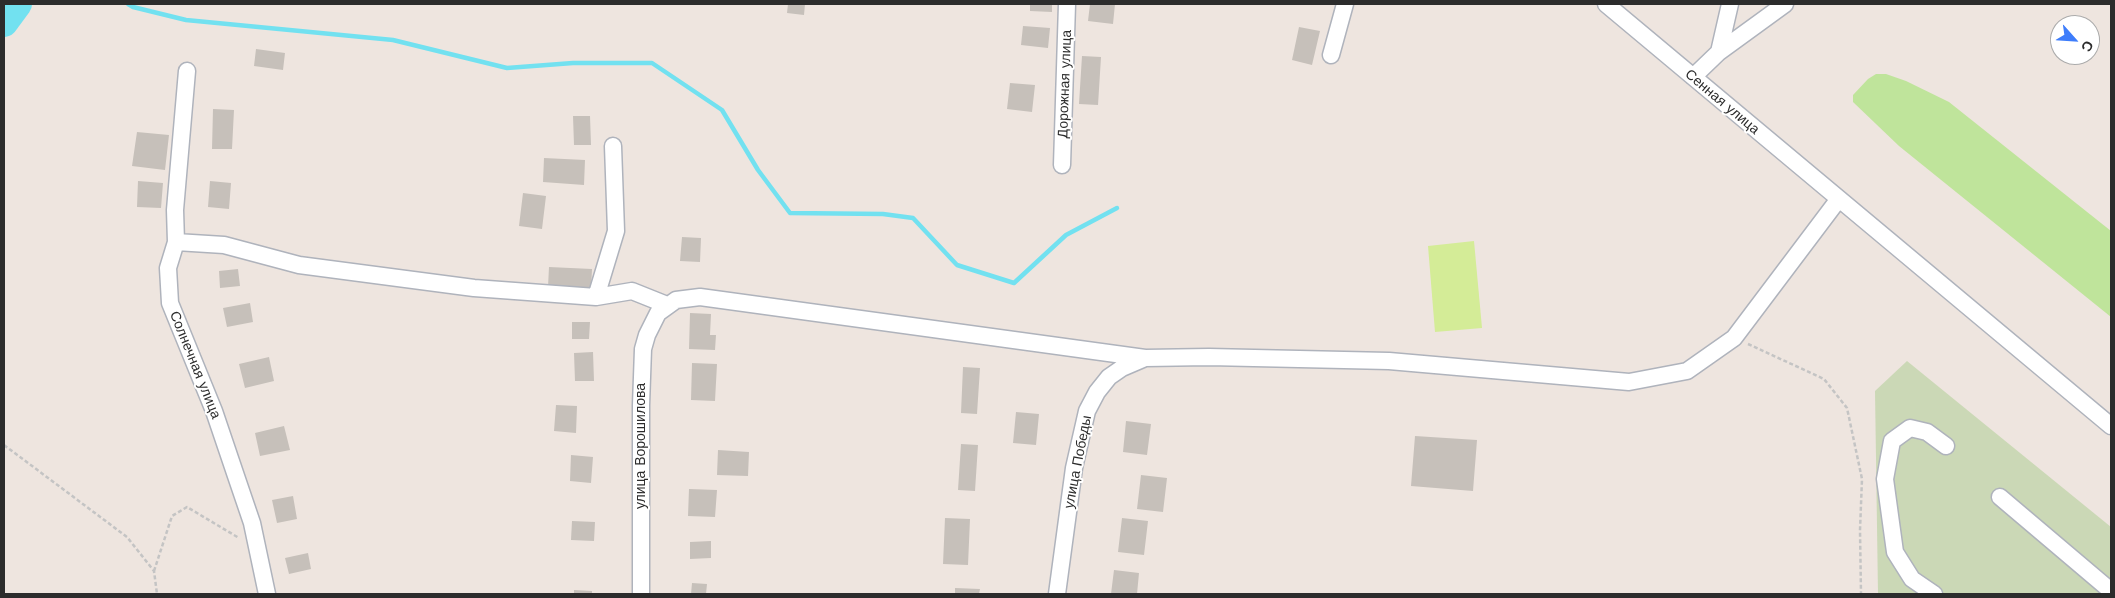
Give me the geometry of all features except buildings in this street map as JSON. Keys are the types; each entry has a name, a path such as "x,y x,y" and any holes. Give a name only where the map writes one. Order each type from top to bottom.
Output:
{"street":[{"name":"Дорожная улица","path":"1062,165 1068,4"},
{"path":"1331,55 1345,4"},
{"name":"Сенная улица","path":"1606,4 1838,200 2111,426"},
{"path":"1720,52 1730,4"},
{"path":"1693,77 1720,52 1785,4"},
{"name":"Солнечная улица","path":"187,71 175,210 176,242 168,268 170,303 214,411 252,523 267,594"},
{"path":"596,297 616,231 613,146"},
{"path":"176,242 224,245 299,266 474,288 596,297 632,292 667,305 676,300 700,297 1145,358 1209,357 1389,361 1629,382 1687,371 1734,338 1838,200"},
{"name":"улица Ворошилова","path":"641,594 642,369 647,335 658,313 667,305"},
{"name":"улица Победы","path":"1057,594 1074,468 1087,411 1097,392 1109,377 1122,368 1145,358"},
{"path":"1934,594 1912,579 1895,552 1885,479 1892,441 1910,428 1927,432 1946,446"},
{"path":"2000,498 2111,591"}],"path":[{"path":"1734,338 1824,378 1847,408 1862,479 1860,530 1861,594"},
{"path":"4,445 127,537 154,571"},
{"path":"157,594 154,571 172,516 187,507 206,516 258,549"}],"green space":[{"path":"1876,74 1886,74 1906,81 1949,102 2111,231 2111,317 1899,146 1853,102 1853,95 1868,79"},
{"path":"1474,241 1482,328 1435,332 1428,246"},
{"path":"1907,361 2111,527 2111,594 1878,594 1875,391"}],"waterway":[{"path":"4,23 18,4"},
{"path":"128,4 133,7 186,20 393,40 507,68 573,63 652,63 722,110 758,170 790,213 883,214 913,218 957,265 1014,283 1066,235 1117,208"}]}
